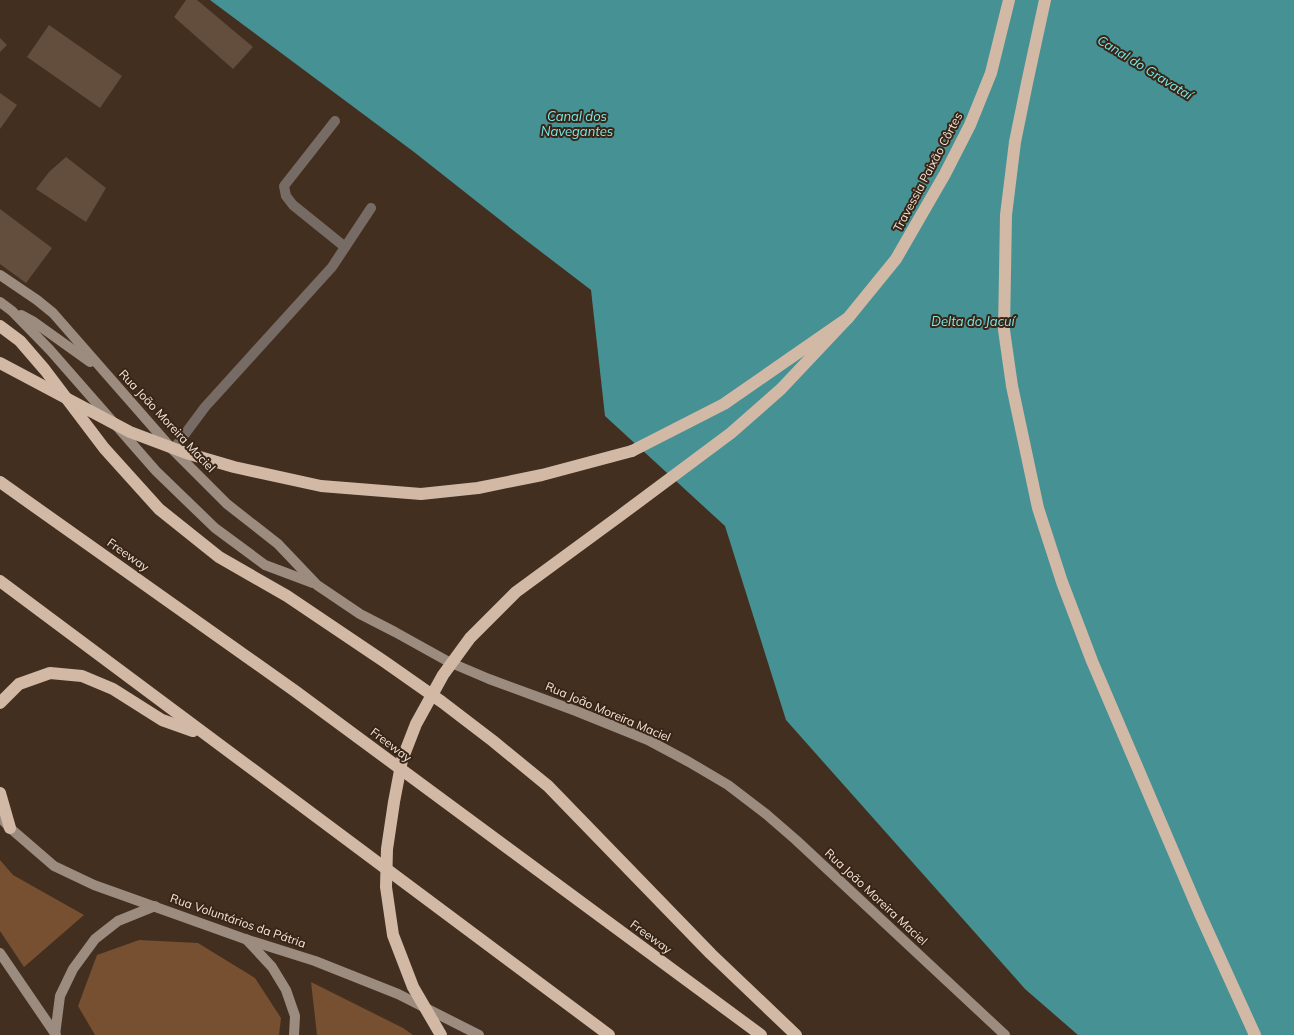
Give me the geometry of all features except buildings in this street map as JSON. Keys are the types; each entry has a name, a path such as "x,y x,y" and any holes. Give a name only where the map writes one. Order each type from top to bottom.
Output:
{"highway":[{"name":"Travessia Paixão Côrtes","path":"848,318 896,259 945,174 970,126 991,73 1009,0"},
{"path":"1045,0 1015,142 1006,215 1004,330 1012,386 1038,508 1062,582 1092,661 1200,914 1255,1035"},
{"path":"0,363 130,432 186,453 234,467 321,486 421,494 478,488 542,475 632,450 724,404 848,318"},
{"path":"441,1035 413,987 393,935 386,887 387,850 402,760 416,724 443,675 470,638 516,592 627,511 731,432 781,389 848,318"},
{"path":"0,326 20,342 45,370 104,448 159,509 219,557 287,596 423,689 493,741 548,786 711,954 796,1035"},
{"name":"Freeway","path":"0,482 296,692 761,1035"},
{"path":"0,582 609,1035"},
{"path":"0,703 19,684 50,673 82,676 113,689 162,720 207,736"},
{"path":"0,793 10,828"}],"street":[{"name":"Rua João Moreira Maciel","path":"0,275 37,300 53,313 173,450 228,504 278,544 317,585 360,614 449,662 489,679 576,711 648,740 728,785 766,814 796,840 927,961 1004,1035"},
{"name":"Rua João Moreira Maciel","path":"0,302 12,310 50,350 156,471 215,528 265,565 317,585"},
{"path":"0,306 12,310 34,322 102,370"},
{"name":"Rua Voluntários da Pátria","path":"0,817 10,828 54,866 94,885 315,961 398,994 479,1035"},
{"path":"55,1035 60,996 73,969 95,939 118,922 155,906"},
{"path":"245,938 272,966 286,990 295,1016 294,1035"},
{"path":"0,953 55,1035"}],"lane":[{"path":"335,121 284,186 286,196 293,205 345,247"},
{"path":"173,450 205,407 332,267 371,208"}],"shaded area":[{"path":"0,860 13,875 84,915 24,967 0,931"},
{"path":"139,940 198,943 255,978 281,1018 279,1035 95,1035 78,1006 97,955"},
{"path":"311,982 403,1028 413,1035 317,1035"}],"water":[{"name":"Delta do Jacuí","path":"210,0 1294,0 1294,1035 1078,1035 1025,989 786,720 725,526 605,416 591,290 414,152"}],"water label":[{"name":"Canal do Gravataí","path":"1145,67"},
{"name":"Canal dos Navegantes","path":"577,124"}]}
